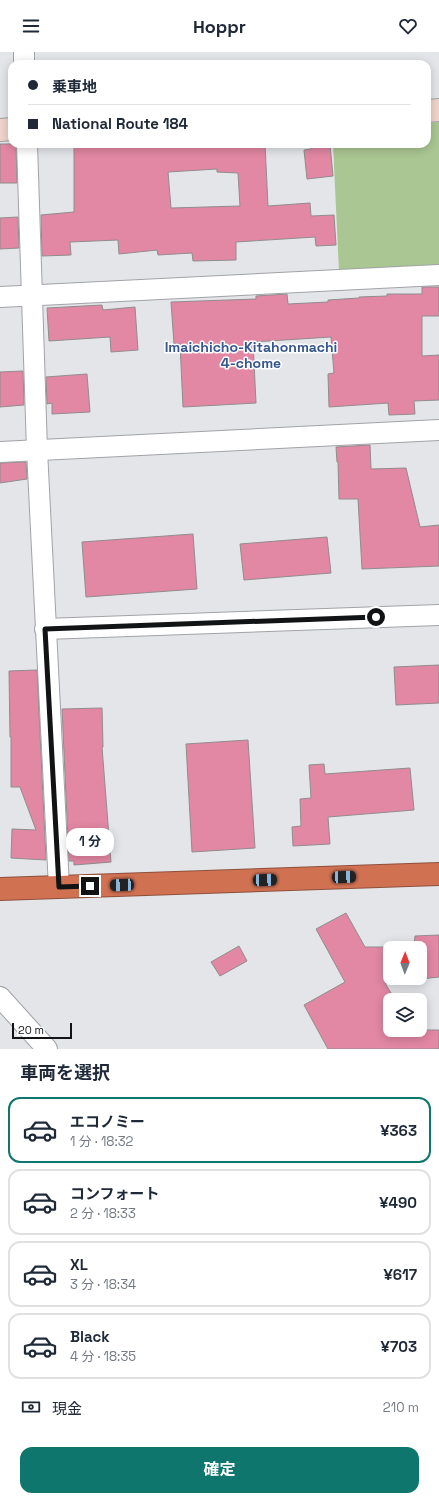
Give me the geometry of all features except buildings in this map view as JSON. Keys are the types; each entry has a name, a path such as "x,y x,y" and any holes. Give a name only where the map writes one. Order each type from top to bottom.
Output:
{"highway":[{"path":"0,889 439,874"}],"street":[{"path":"27,148 36,450 59,887"},
{"path":"0,297 439,275"},
{"path":"0,452 439,430"},
{"path":"45,629 439,615"},
{"path":"0,997 47,1049"}],"green space":[{"path":"439,122 439,265 339,271 333,148 431,148 431,123"}],"district":[{"name":"Imaichicho-Kitahonmachi 4-chome","path":"251,356"}],"route":[{"path":"90,886 59,887 45,629 376,617"}]}
